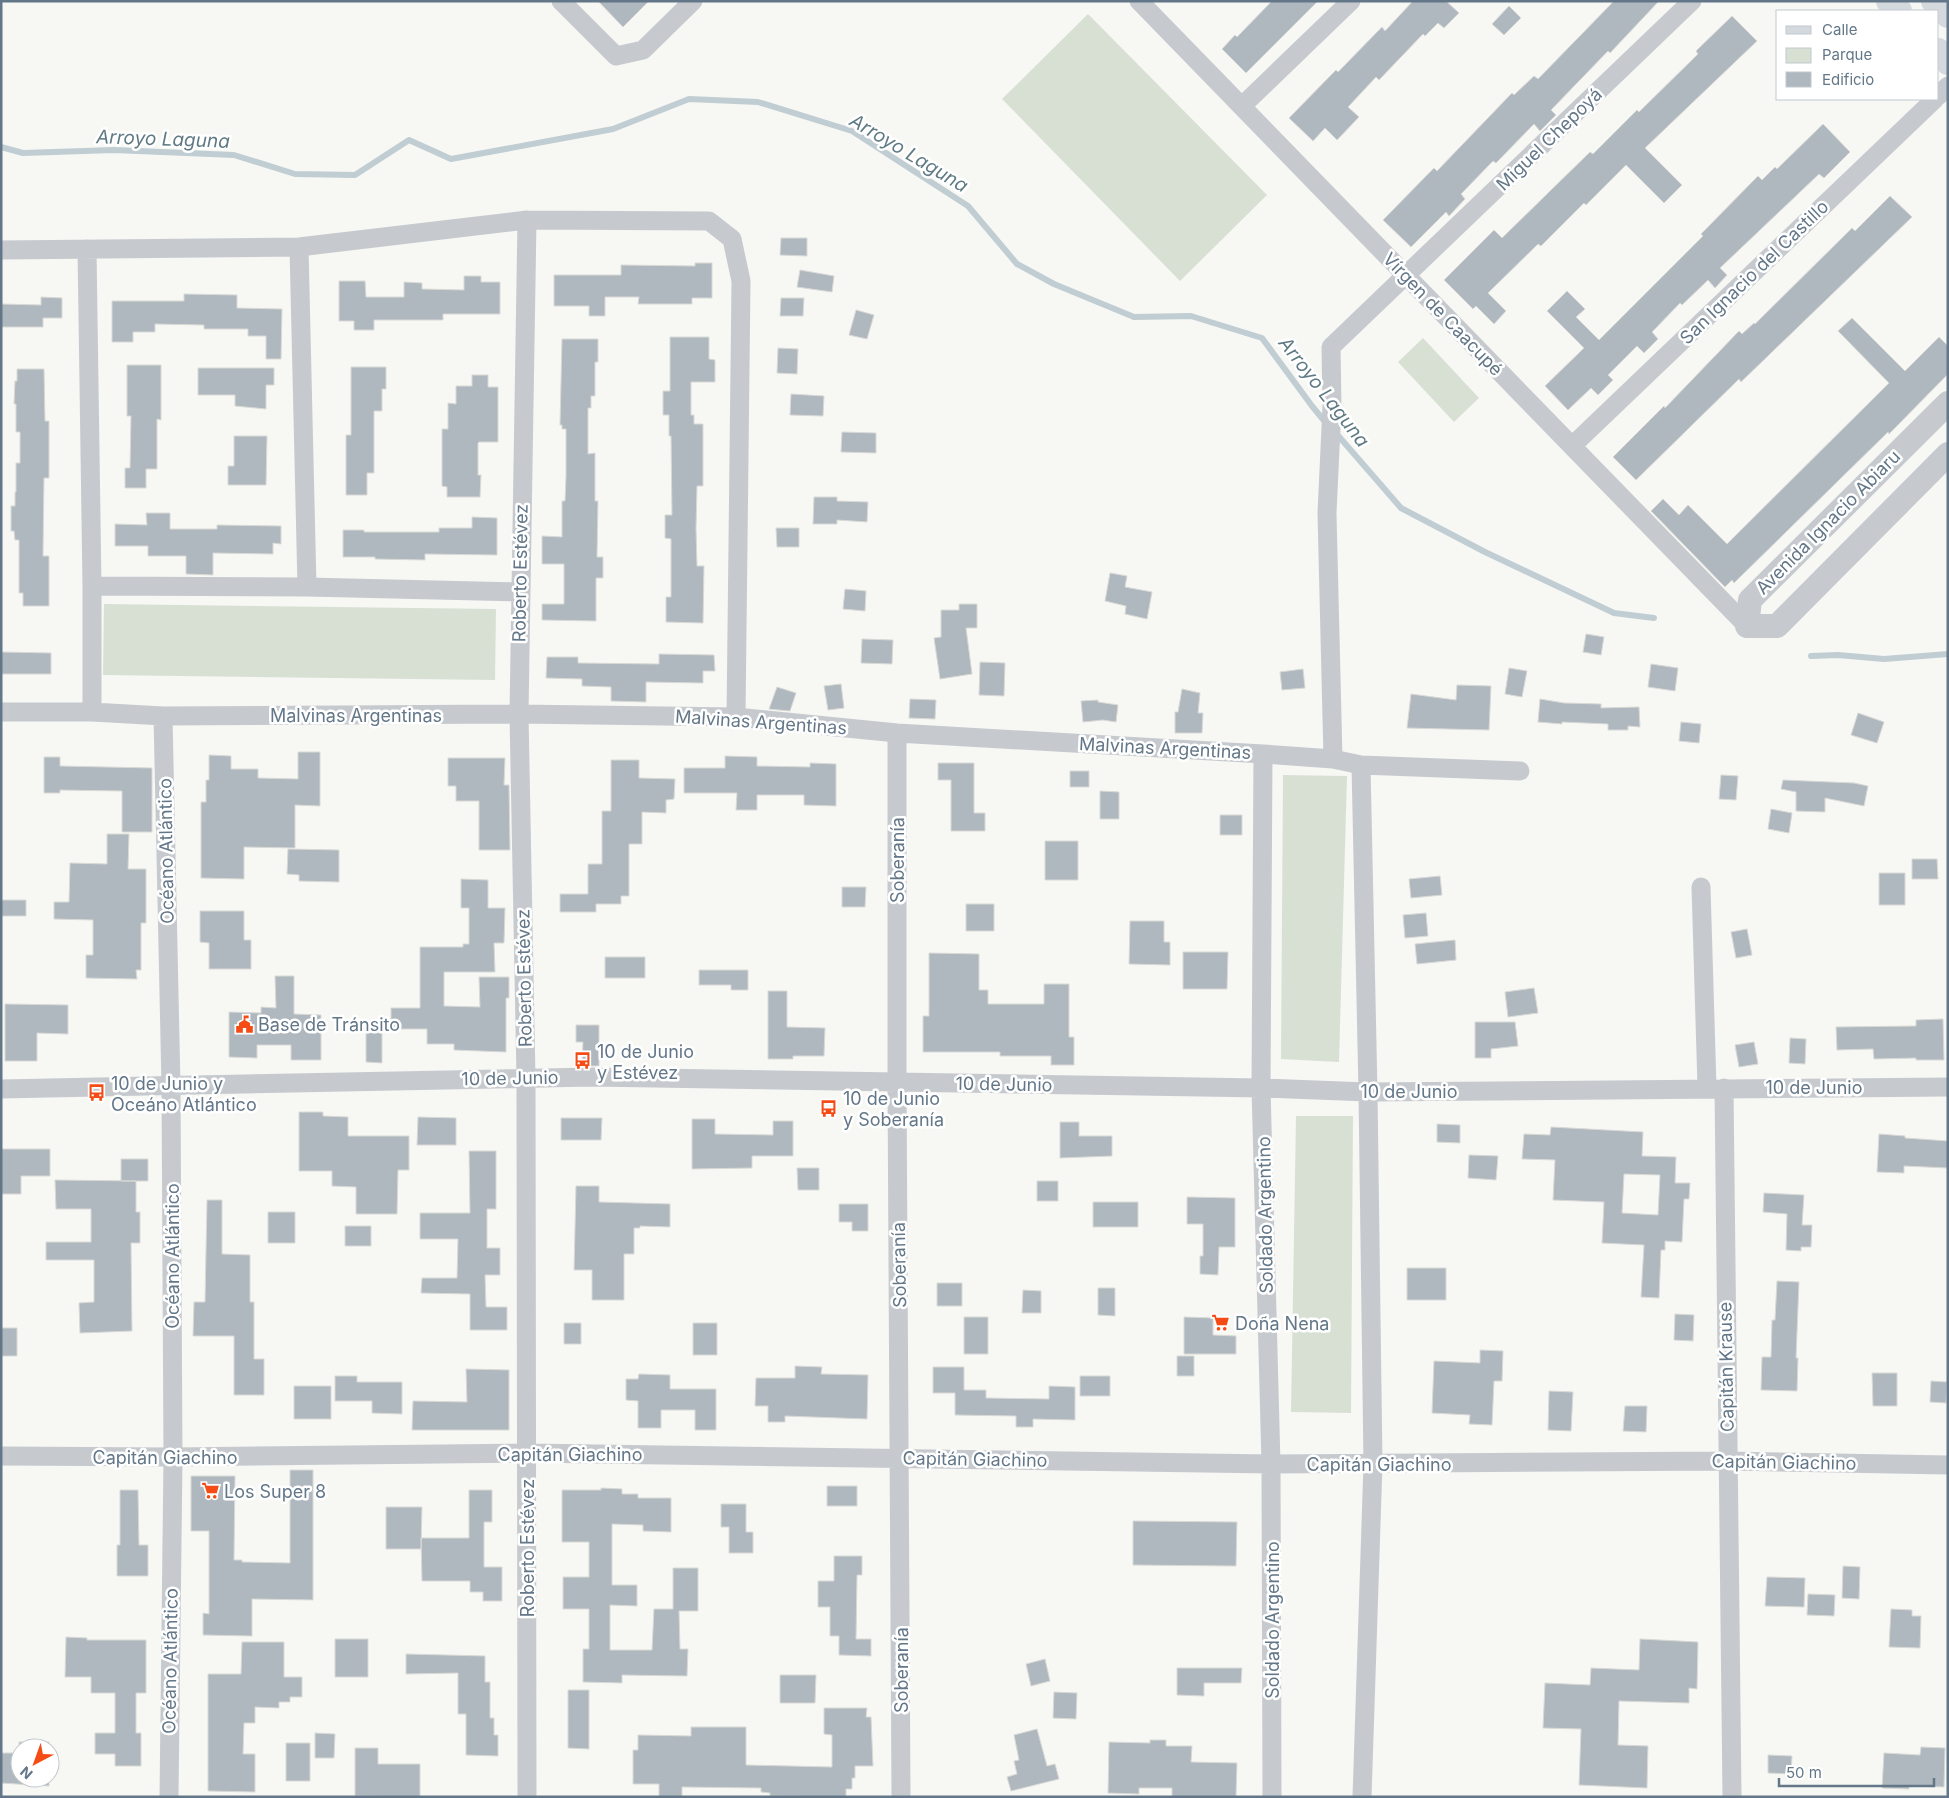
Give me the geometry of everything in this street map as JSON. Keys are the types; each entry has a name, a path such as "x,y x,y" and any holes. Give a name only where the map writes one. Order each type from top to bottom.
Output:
{"main road":[{"path":"1889,1 1898,10"},
{"path":"1934,1 1948,16"},
{"path":"1939,52 1948,62"}],"street":[{"path":"561,1 616,56 644,50 693,1"},
{"name":"Vírgen de Caacupé","path":"1139,1 1747,626"},
{"path":"1242,106 1351,1"},
{"name":"Miguel Chepoyá","path":"1333,759 1327,513 1332,406 1331,347 1692,1"},
{"path":"1939,95 1948,86"},
{"name":"San Ignacio del Castillo","path":"1572,446 1934,100"},
{"path":"1,250 300,247 527,220 709,221 732,239 741,281 736,716"},
{"name":"Roberto Estévez","path":"527,220 519,714 526,1078 527,1797"},
{"path":"300,247 307,587"},
{"path":"87,249 92,712"},
{"name":"Avenida Ignacio Abiaru","path":"1948,403 1750,600 1747,626 1777,626 1948,454"},
{"path":"92,586 307,587 520,592"},
{"name":"Malvinas Argentinas","path":"1,712 92,712 164,716 519,714 736,716 897,732 1333,759 1361,765 1520,771"},
{"name":"Océano Atlántico","path":"164,716 171,1086 173,1458 169,1797"},
{"name":"Soberanía","path":"897,732 897,1082 902,1797"},
{"name":"Soldado Argentino","path":"1263,754 1261,1088 1271,1464 1272,1797"},
{"path":"1361,765 1373,1464 1362,1797"},
{"name":"Capitán Krause","path":"1701,887 1715,1088 1727,1461 1732,1797"},
{"name":"10 de Junio","path":"1,1089 630,1077 1261,1088 1368,1092 1948,1087"},
{"name":"Capitán Giachino","path":"1,1456 173,1458 528,1453 1271,1464 1727,1461 1948,1465"}],"green space":[{"path":"1088,14 1267,195 1180,281 1002,99"},
{"path":"1423,338 1479,398 1454,422 1398,362"},
{"path":"104,604 496,609 495,680 103,675"},
{"path":"1283,775 1347,776 1339,1062 1281,1059"},
{"path":"1296,1116 1353,1116 1351,1413 1291,1412"}],"building":[{"path":"598,1 649,1 623,27"},
{"path":"1272,1 1318,1 1246,73 1222,49 1235,35 1237,37"},
{"path":"1413,1 1446,1 1459,13 1444,28 1438,23 1425,36 1423,34 1379,80 1376,77 1348,107 1359,117 1337,140 1325,128 1313,141 1289,118 1336,70 1338,72 1382,27 1385,31"},
{"path":"1614,1 1659,1 1610,53 1608,51 1551,110 1556,115 1540,131 1534,124 1496,163 1493,161 1461,194 1465,199 1449,216 1446,212 1411,247 1383,220 1434,168 1437,171 1512,93 1514,95 1534,76 1538,79"},
{"path":"1509,6 1521,18 1504,35 1492,24"},
{"path":"1732,16 1757,41 1645,148 1682,185 1664,203 1626,165 1586,205 1584,203 1541,246 1538,244 1488,293 1506,311 1494,324 1476,306 1473,309 1444,280 1494,230 1502,238 1590,152 1593,154 1637,110 1639,112 1698,54 1696,51"},
{"path":"1823,124 1850,152 1824,178 1819,174 1720,268 1727,275 1715,288 1708,280 1682,305 1680,303 1652,332 1658,339 1644,353 1637,346 1608,375 1613,380 1598,395 1591,388 1568,410 1545,386 1584,348 1547,311 1567,291 1585,309 1576,317 1599,340 1703,236 1701,234 1758,176 1762,180 1775,167 1777,169"},
{"path":"1890,196 1912,217 1741,382 1739,379 1636,480 1613,457 1664,406 1665,408 1739,331 1742,334 1755,324 1852,228 1855,231"},
{"path":"781,238 807,238 807,256 780,255"},
{"path":"695,263 712,263 712,298 692,298 692,304 638,304 639,297 605,297 605,316 589,316 589,306 554,306 554,275 621,275 621,265 695,266"},
{"path":"800,270 834,276 832,292 797,287"},
{"path":"464,276 481,276 481,282 500,282 500,314 443,314 443,320 374,320 374,330 354,330 354,321 339,321 339,281 365,281 366,297 404,297 404,282 422,283 422,289 464,290"},
{"path":"184,294 237,295 237,308 282,309 281,359 266,359 266,336 248,336 248,329 204,329 204,325 155,324 155,332 133,332 133,342 112,342 112,301 184,301"},
{"path":"41,297 62,298 62,318 43,318 43,327 1,327 1,304 41,305"},
{"path":"781,298 804,298 803,316 780,316"},
{"path":"856,310 874,315 867,339 849,335"},
{"path":"1852,318 1905,371 1939,337 1948,346 1948,374 1889,434 1888,432 1734,583 1732,580 1725,587 1651,511 1663,499 1679,515 1688,505 1727,544 1889,383 1838,331"},
{"path":"670,337 709,337 709,359 715,360 715,382 691,382 691,415 694,415 694,424 703,424 703,486 697,486 696,529 697,566 704,566 703,623 666,622 666,597 671,597 671,539 665,538 665,515 672,515 671,436 669,436 669,415 663,415 663,391 670,391"},
{"path":"562,339 598,339 598,362 595,362 595,396 591,396 591,408 588,408 588,454 595,453 595,501 598,501 597,557 603,557 603,578 596,578 596,621 542,620 542,604 564,604 564,564 542,564 542,536 562,537 562,501 565,501 566,477 566,429 562,429 562,425 560,425"},
{"path":"778,348 798,349 797,374 777,373"},
{"path":"127,365 161,365 161,420 157,419 157,469 146,469 146,488 125,488 125,468 130,468 131,416 127,416"},
{"path":"351,367 386,367 386,389 382,389 382,411 374,411 374,473 367,473 367,495 346,495 346,435 351,435"},
{"path":"198,368 274,368 274,385 266,385 266,409 235,406 235,395 198,395"},
{"path":"17,369 44,369 45,421 49,421 49,478 44,478 43,556 49,556 49,606 23,606 23,593 19,593 19,540 15,540 14,531 11,531 11,506 15,506 16,463 20,463 20,432 16,432 16,404 14,404"},
{"path":"472,375 488,375 488,387 498,387 498,442 478,443 478,475 481,475 480,497 447,497 447,487 442,486 442,429 448,429 448,403 456,404 456,386 472,386"},
{"path":"791,394 824,396 823,416 790,415"},
{"path":"842,432 876,433 876,453 841,452"},
{"path":"234,436 267,436 266,485 228,485 228,466 234,466"},
{"path":"814,497 837,497 837,501 868,502 867,522 837,520 837,524 813,524"},
{"path":"146,513 170,513 170,529 217,529 217,525 281,526 281,544 273,543 273,554 213,553 213,575 186,574 186,556 148,556 148,546 115,546 115,524 147,525"},
{"path":"472,517 497,518 497,555 425,554 425,560 343,557 343,530 364,530 364,532 439,532 439,528 472,528"},
{"path":"776,528 799,528 799,547 777,547"},
{"path":"1110,573 1127,576 1125,587 1152,592 1147,619 1125,614 1126,606 1105,601"},
{"path":"845,589 866,591 865,611 843,609"},
{"path":"959,604 977,604 977,628 966,628 972,674 940,679 934,638 941,637 941,610 959,610"},
{"path":"1586,634 1604,637 1601,655 1583,652"},
{"path":"862,639 893,640 892,664 861,663"},
{"path":"1,652 51,653 51,674 1,674"},
{"path":"659,654 714,655 715,671 703,671 703,683 646,682 646,702 611,701 611,687 582,686 582,679 546,678 547,657 578,657 578,663 659,664"},
{"path":"980,662 1005,663 1004,696 979,695"},
{"path":"1651,664 1678,668 1675,691 1648,687"},
{"path":"1509,668 1527,671 1522,697 1505,694"},
{"path":"1303,669 1305,688 1282,690 1280,672"},
{"path":"841,684 844,708 828,710 824,686"},
{"path":"1457,685 1491,686 1489,730 1407,728 1411,694 1456,700"},
{"path":"777,687 796,693 790,711 769,709"},
{"path":"1182,689 1200,693 1198,713 1203,713 1202,733 1175,733 1175,712 1178,712"},
{"path":"910,699 936,700 935,719 909,718"},
{"path":"1540,699 1564,703 1601,704 1601,708 1639,707 1640,727 1628,726 1628,730 1608,730 1608,724 1538,722"},
{"path":"1098,700 1098,702 1118,705 1116,722 1103,720 1083,722 1081,701"},
{"path":"1858,713 1884,722 1877,743 1851,735"},
{"path":"1681,722 1701,724 1699,743 1679,741"},
{"path":"298,752 320,752 320,806 295,805 295,848 244,847 244,879 201,878 201,802 206,802 206,780 209,780 209,755 231,756 231,769 258,769 258,778 298,779"},
{"path":"725,756 757,757 757,766 810,767 810,763 836,764 836,806 804,805 804,795 757,795 757,810 736,810 737,793 684,793 684,768 725,768"},
{"path":"44,757 60,757 60,766 152,768 152,832 122,832 122,791 60,790 60,793 44,793"},
{"path":"448,758 505,758 504,785 509,785 510,850 479,850 479,801 456,801 456,786 448,786"},
{"path":"611,760 639,760 639,778 675,779 674,799 666,800 666,813 642,812 642,844 629,844 629,896 621,896 621,904 596,904 596,912 560,912 560,894 588,894 588,864 602,864 602,811 611,811"},
{"path":"938,763 974,763 974,813 985,813 985,831 951,831 951,780 938,780"},
{"path":"1070,771 1089,771 1089,787 1070,787"},
{"path":"1721,775 1738,776 1736,800 1719,799"},
{"path":"1783,780 1854,783 1868,786 1864,806 1825,798 1825,812 1796,811 1796,792 1781,789"},
{"path":"1100,791 1119,792 1119,819 1100,819"},
{"path":"1771,809 1792,813 1789,833 1768,829"},
{"path":"1220,815 1242,815 1242,835 1220,835"},
{"path":"107,834 129,834 128,869 146,869 146,923 141,923 141,970 136,970 137,979 86,978 86,955 93,955 93,920 54,919 54,902 69,902 70,863 107,864"},
{"path":"1045,841 1078,841 1078,880 1045,880"},
{"path":"288,849 339,850 339,882 299,881 299,875 287,874"},
{"path":"1912,859 1937,859 1938,879 1912,879"},
{"path":"1879,873 1905,873 1905,905 1879,905"},
{"path":"1440,876 1442,895 1411,898 1409,879"},
{"path":"461,879 488,880 488,908 505,908 504,943 494,943 495,972 444,972 444,1006 480,1007 479,977 509,977 509,998 506,998 506,1052 454,1050 454,1044 427,1044 427,1029 391,1029 391,1008 420,1008 420,947 463,947 463,944 469,944 469,908 461,908"},
{"path":"842,887 866,887 865,907 842,907"},
{"path":"1,900 26,900 26,916 1,916"},
{"path":"966,904 994,904 994,931 966,931"},
{"path":"200,911 244,911 244,940 251,940 251,969 209,969 209,943 200,942"},
{"path":"1426,913 1428,936 1405,938 1403,915"},
{"path":"1130,921 1164,921 1164,942 1170,942 1170,965 1129,964"},
{"path":"1747,929 1752,955 1736,958 1731,932"},
{"path":"1455,940 1456,960 1417,964 1415,944"},
{"path":"1183,952 1228,952 1227,989 1183,989"},
{"path":"929,953 979,954 979,990 988,990 988,1004 1044,1004 1044,984 1069,984 1069,1037 1074,1037 1074,1065 1051,1065 1051,1056 1000,1056 1000,1052 923,1052 923,1016 929,1016"},
{"path":"605,957 645,957 645,978 605,978"},
{"path":"699,970 748,970 748,990 731,990 731,985 699,985"},
{"path":"275,976 294,976 294,1014 321,1015 321,1060 291,1060 291,1045 257,1045 257,1058 229,1057 229,1012 261,1013 261,1007 276,1008"},
{"path":"1534,988 1538,1013 1508,1017 1505,992"},
{"path":"768,991 787,991 787,1027 825,1028 824,1056 793,1056 793,1059 768,1059"},
{"path":"5,1004 68,1005 68,1034 37,1033 37,1061 5,1061"},
{"path":"1943,1019 1944,1060 1916,1060 1916,1058 1874,1059 1873,1049 1837,1050 1836,1027 1916,1026 1916,1020"},
{"path":"1475,1022 1515,1022 1518,1046 1491,1049 1491,1058 1475,1058"},
{"path":"366,1025 382,1025 382,1063 366,1062"},
{"path":"576,1025 599,1025 599,1066 582,1066 583,1042 576,1042"},
{"path":"1790,1038 1806,1039 1805,1064 1789,1063"},
{"path":"1754,1042 1758,1064 1739,1067 1735,1045"},
{"path":"299,1112 323,1112 323,1116 348,1117 348,1136 409,1136 409,1170 398,1170 397,1214 356,1214 356,1187 332,1186 332,1171 299,1171"},
{"path":"418,1117 456,1118 456,1145 417,1145"},
{"path":"561,1118 602,1118 601,1140 561,1140"},
{"path":"692,1119 715,1119 715,1134 773,1135 773,1121 793,1121 793,1156 752,1156 752,1168 692,1169"},
{"path":"1060,1122 1079,1122 1079,1136 1112,1136 1112,1156 1060,1158"},
{"path":"1437,1124 1460,1125 1460,1143 1437,1142"},
{"path":"1551,1127 1643,1132 1642,1156 1676,1157 1675,1183 1690,1183 1689,1199 1684,1199 1682,1242 1665,1241 1665,1250 1661,1250 1659,1298 1641,1297 1644,1245 1602,1243 1604,1202 1553,1200 1555,1160 1522,1159 1524,1134 1550,1135","holes":["1624,1174 1660,1175 1658,1215 1622,1213"]},
{"path":"1879,1134 1948,1141 1948,1168 1904,1166 1904,1173 1877,1172"},
{"path":"1,1149 50,1149 50,1176 21,1176 21,1194 1,1194"},
{"path":"469,1151 496,1151 496,1209 487,1209 487,1248 500,1248 500,1275 485,1275 486,1307 507,1307 507,1330 470,1330 470,1294 421,1293 422,1278 457,1278 458,1239 420,1239 420,1213 470,1213"},
{"path":"1469,1155 1498,1156 1496,1180 1468,1178"},
{"path":"121,1159 148,1159 148,1181 121,1181"},
{"path":"797,1168 819,1168 819,1190 798,1190"},
{"path":"55,1180 136,1181 136,1212 140,1212 140,1243 131,1243 132,1331 80,1333 79,1303 94,1302 94,1260 46,1260 46,1242 91,1242 91,1209 56,1209"},
{"path":"1037,1181 1058,1181 1058,1201 1037,1201"},
{"path":"576,1186 599,1186 599,1202 670,1204 670,1227 640,1226 640,1228 634,1228 634,1254 624,1254 624,1300 592,1300 592,1270 574,1270"},
{"path":"1764,1193 1804,1195 1802,1225 1812,1225 1811,1247 1801,1247 1801,1251 1786,1250 1787,1214 1763,1212"},
{"path":"1187,1197 1235,1198 1235,1247 1219,1247 1218,1275 1200,1274 1200,1256 1203,1256 1203,1224 1187,1224"},
{"path":"207,1200 222,1200 222,1254 250,1255 250,1302 254,1302 254,1359 264,1359 264,1395 234,1395 234,1336 193,1336 194,1302 205,1302"},
{"path":"1093,1202 1138,1202 1138,1227 1093,1227"},
{"path":"839,1204 868,1204 868,1231 852,1231 852,1222 839,1222"},
{"path":"268,1212 295,1212 295,1243 268,1243"},
{"path":"345,1226 371,1226 371,1246 345,1246"},
{"path":"1407,1268 1446,1268 1446,1300 1407,1300"},
{"path":"1777,1281 1799,1282 1796,1358 1798,1358 1797,1391 1761,1390 1762,1357 1771,1357 1772,1320 1775,1320"},
{"path":"937,1283 962,1283 962,1306 937,1306"},
{"path":"1098,1288 1115,1288 1115,1316 1098,1315"},
{"path":"1023,1290 1041,1291 1041,1313 1022,1313"},
{"path":"1675,1314 1694,1315 1693,1341 1674,1340"},
{"path":"964,1317 988,1317 988,1354 964,1354"},
{"path":"1184,1317 1213,1318 1213,1335 1236,1336 1236,1354 1184,1354"},
{"path":"564,1323 581,1323 581,1344 564,1344"},
{"path":"693,1323 717,1323 717,1355 693,1355"},
{"path":"1,1328 17,1328 17,1356 1,1356"},
{"path":"1480,1350 1503,1351 1502,1381 1494,1381 1492,1425 1469,1424 1470,1415 1432,1413 1434,1361 1480,1363"},
{"path":"1177,1356 1194,1356 1194,1376 1177,1376"},
{"path":"795,1366 822,1367 821,1374 868,1375 867,1419 785,1416 785,1422 768,1422 768,1406 755,1406 756,1378 795,1378"},
{"path":"933,1367 964,1367 964,1390 986,1390 986,1398 1049,1399 1049,1386 1075,1387 1075,1420 1033,1419 1033,1427 1016,1427 1016,1416 955,1415 955,1393 933,1393"},
{"path":"466,1369 509,1370 509,1430 412,1430 413,1401 467,1402"},
{"path":"1872,1373 1897,1373 1897,1406 1873,1406"},
{"path":"639,1374 670,1375 670,1389 716,1389 716,1430 695,1430 695,1410 661,1410 661,1428 638,1428 638,1401 626,1400 626,1379 638,1379"},
{"path":"335,1376 357,1376 357,1382 402,1382 402,1414 372,1413 372,1401 335,1401"},
{"path":"1080,1376 1110,1376 1110,1396 1080,1396"},
{"path":"1931,1381 1947,1382 1946,1403 1930,1402"},
{"path":"294,1386 331,1386 331,1419 294,1419"},
{"path":"1549,1391 1573,1392 1571,1431 1548,1430"},
{"path":"1625,1406 1647,1406 1646,1432 1623,1431"},
{"path":"290,1470 313,1470 313,1600 252,1599 252,1636 203,1635 203,1613 209,1614 209,1531 191,1531 191,1476 235,1476 234,1560 242,1560 242,1562 290,1563"},
{"path":"827,1486 857,1486 857,1506 827,1506"},
{"path":"601,1488 622,1489 622,1494 638,1494 638,1498 671,1498 671,1532 643,1531 643,1525 612,1524 612,1585 637,1585 637,1606 610,1605 610,1650 652,1650 654,1609 673,1609 673,1568 698,1568 698,1611 679,1611 680,1649 688,1649 687,1676 622,1675 622,1683 583,1682 583,1649 589,1649 589,1609 563,1609 563,1577 589,1577 589,1542 562,1542 562,1490 601,1490"},
{"path":"120,1490 138,1490 139,1545 148,1545 148,1576 117,1576 117,1545 120,1545"},
{"path":"469,1490 492,1490 492,1522 484,1522 484,1567 502,1567 502,1601 483,1601 483,1592 470,1592 470,1581 422,1581 421,1538 469,1538"},
{"path":"721,1504 746,1504 746,1532 753,1532 753,1553 729,1553 729,1527 721,1527"},
{"path":"386,1507 422,1507 421,1549 386,1549"},
{"path":"1133,1521 1237,1522 1236,1566 1133,1565"},
{"path":"834,1556 862,1556 862,1575 857,1575 856,1639 871,1639 871,1656 839,1655 839,1636 830,1636 830,1607 818,1607 818,1581 834,1581"},
{"path":"1843,1566 1860,1567 1859,1599 1842,1598"},
{"path":"1767,1577 1805,1578 1804,1607 1765,1606"},
{"path":"1808,1594 1835,1595 1834,1616 1807,1615"},
{"path":"1891,1609 1912,1610 1912,1616 1921,1616 1920,1648 1889,1647"},
{"path":"66,1637 87,1638 87,1640 146,1640 146,1693 136,1693 136,1733 141,1733 141,1766 115,1766 115,1754 95,1754 95,1733 115,1733 115,1693 91,1693 91,1677 65,1677"},
{"path":"335,1639 368,1639 368,1677 335,1677"},
{"path":"1640,1639 1698,1642 1697,1689 1689,1688 1689,1703 1619,1701 1618,1745 1648,1746 1647,1788 1579,1785 1581,1729 1543,1728 1545,1683 1590,1685 1591,1668 1639,1670"},
{"path":"242,1642 284,1642 284,1677 302,1677 302,1697 290,1697 290,1702 279,1702 279,1708 255,1707 255,1723 244,1723 243,1754 255,1754 255,1792 208,1791 208,1674 241,1674"},
{"path":"406,1654 485,1656 485,1682 490,1682 490,1718 494,1718 494,1735 498,1735 498,1756 466,1755 466,1714 458,1714 458,1673 406,1674"},
{"path":"1045,1659 1050,1681 1031,1686 1026,1664"},
{"path":"1177,1668 1242,1668 1241,1683 1204,1683 1204,1696 1177,1695"},
{"path":"780,1675 816,1675 815,1703 780,1703"},
{"path":"568,1690 589,1690 589,1749 568,1748"},
{"path":"1054,1692 1077,1693 1076,1719 1053,1718"},
{"path":"824,1708 867,1708 866,1717 871,1717 873,1766 855,1766 855,1778 852,1778 852,1789 846,1789 846,1797 770,1796 770,1793 761,1792 761,1788 682,1787 682,1797 659,1797 659,1784 633,1784 633,1750 638,1750 638,1735 691,1736 691,1727 746,1727 746,1765 832,1767 832,1735 824,1734"},
{"path":"1037,1729 1047,1766 1055,1764 1059,1779 1011,1791 1007,1777 1017,1774 1014,1761 1019,1760 1014,1735"},
{"path":"315,1733 335,1734 334,1758 315,1758"},
{"path":"1150,1740 1166,1740 1166,1746 1192,1746 1191,1762 1237,1763 1236,1797 1172,1797 1172,1788 1139,1788 1139,1794 1108,1793 1109,1742 1150,1743"},
{"path":"286,1743 310,1743 310,1781 286,1781"},
{"path":"1921,1747 1945,1748 1944,1787 1909,1786 1909,1789 1882,1788 1884,1753 1920,1755"},
{"path":"355,1748 378,1748 378,1764 420,1764 420,1797 355,1796"},
{"path":"1,1753 10,1753 10,1784 1,1783"},
{"path":"1768,1755 1792,1756 1791,1774 1768,1773"}],"waterway":[{"name":"Arroyo Laguna","path":"1,147 23,153 114,150 234,155 295,174 355,175 409,140 451,159 613,129 689,99 758,102 852,131 968,206 1017,264 1054,284 1134,317 1191,316 1262,338 1326,423"},
{"name":"Arroyo Laguna","path":"1335,432 1401,508 1485,552 1614,613 1654,618"},
{"name":"Arroyo Laguna","path":"1811,656 1838,655 1884,659 1948,654"}],"place":[{"name":"Base de Tránsito","path":"244,1024"},
{"name":"10 de Junio y Estévez","path":"583,1061"},
{"name":"10 de Junio y Oceáno Atlántico","path":"97,1093"},
{"name":"10 de Junio y Soberanía","path":"829,1108"},
{"name":"Doña Nena","path":"1221,1323"},
{"name":"Los Super 8","path":"210,1491"}]}
